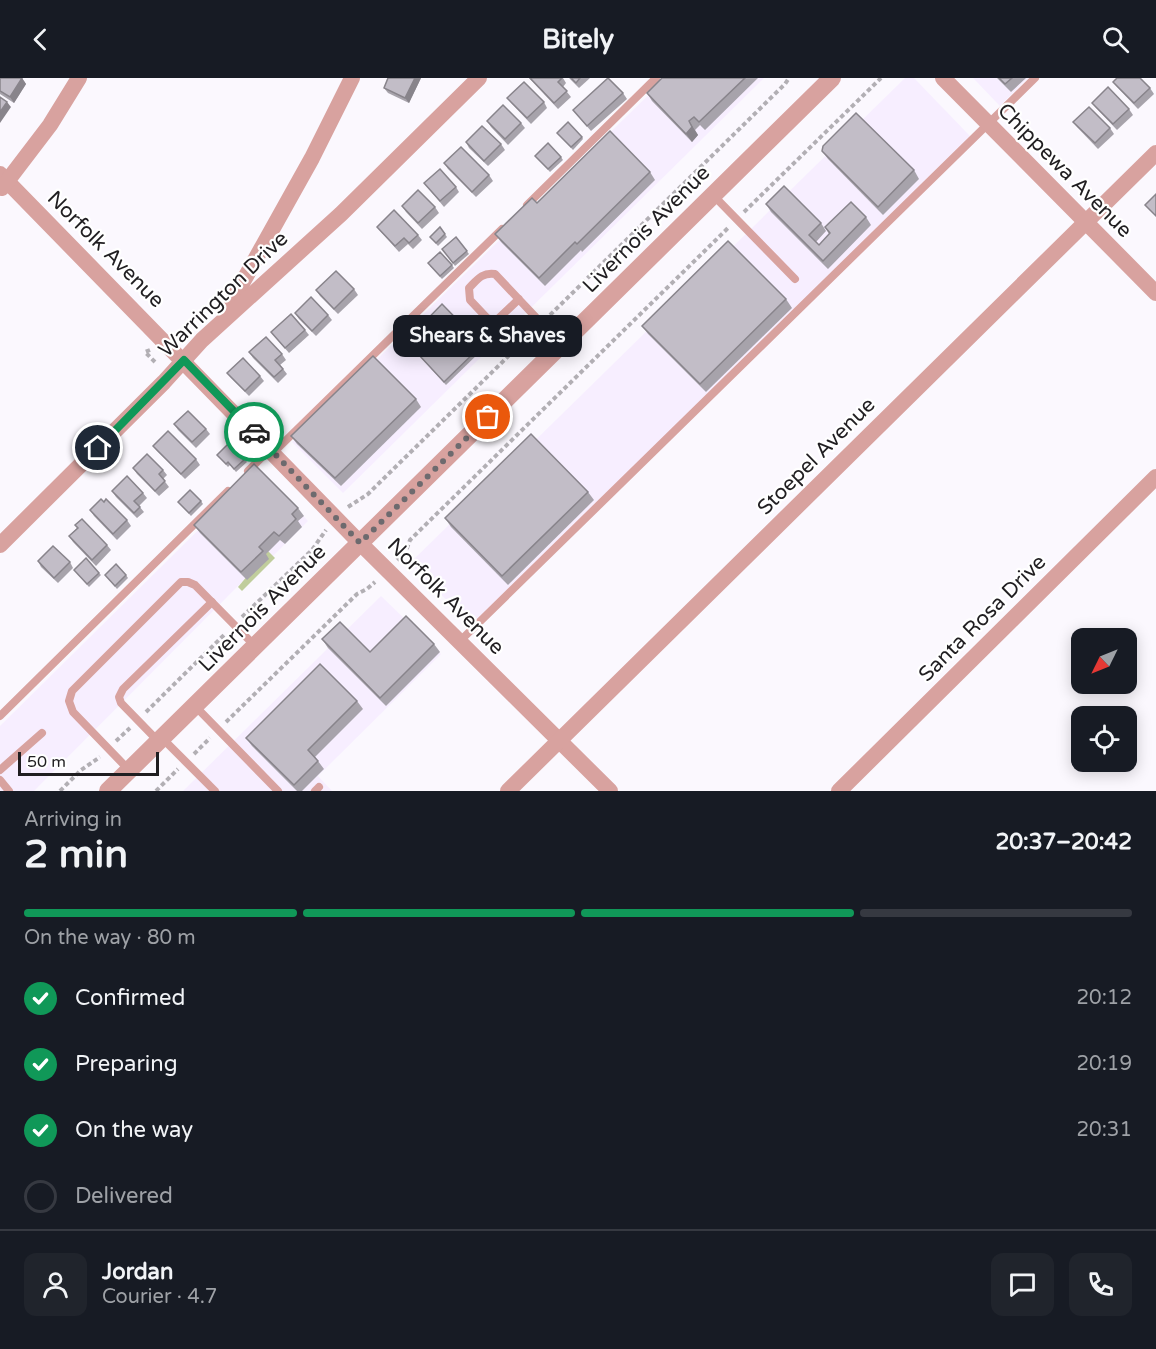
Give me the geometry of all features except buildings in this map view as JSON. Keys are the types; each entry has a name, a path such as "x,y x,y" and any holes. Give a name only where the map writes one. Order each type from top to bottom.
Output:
{"street":[{"path":"3,182 50,125 79,78"},
{"path":"219,324 312,158 352,78"},
{"name":"Warrington Drive","path":"0,545 156,391 219,324 341,214 479,78"},
{"name":"Livernois Avenue","path":"108,791 832,78"},
{"name":"Chippewa Avenue","path":"943,78 1156,294"},
{"name":"Stoepel Avenue","path":"508,791 1156,153"},
{"name":"Norfolk Avenue","path":"3,182 184,360 360,543 610,791"},
{"name":"Santa Rosa Drive","path":"839,791 1156,477"}],"lane":[{"path":"522,210 656,78"},
{"path":"460,641 1035,78"},
{"path":"713,195 795,279"},
{"path":"243,476 272,451 505,226"},
{"path":"519,299 498,319 493,320 487,318 470,300 469,288 482,275 495,274 519,299 561,344"},
{"path":"0,716 235,484"},
{"path":"129,770 73,712 69,701 72,691 181,582 195,585 255,646"},
{"path":"212,602 123,689 119,697 121,703 138,720 215,791"},
{"path":"195,705 278,791"},
{"path":"0,770 42,733"},
{"path":"0,780 9,791"}],"path":[{"path":"354,502 368,494 789,78"},
{"path":"406,552 410,540 881,78"},
{"path":"145,352 156,363"},
{"path":"60,791 81,770 97,761 312,550 323,533"},
{"path":"156,791 357,594 368,589 377,579"}],"shaded area":[{"path":"666,78 764,78 343,493 292,442"},
{"path":"905,78 914,78 970,136 471,625 410,563"},
{"path":"973,78 1028,78 1000,106"},
{"path":"260,469 308,521 247,582 244,580 34,791 0,791 0,726"},
{"path":"381,596 441,654 318,776 332,791 183,791"}],"green space":[{"path":"268,551 275,558 242,591 238,587"}],"way so far":[{"path":"254,432 360,543 488,417"}],"place":[{"name":"Shears & Shaves","path":"488,417"}],"route":[{"path":"98,448 184,360 254,432"}]}
